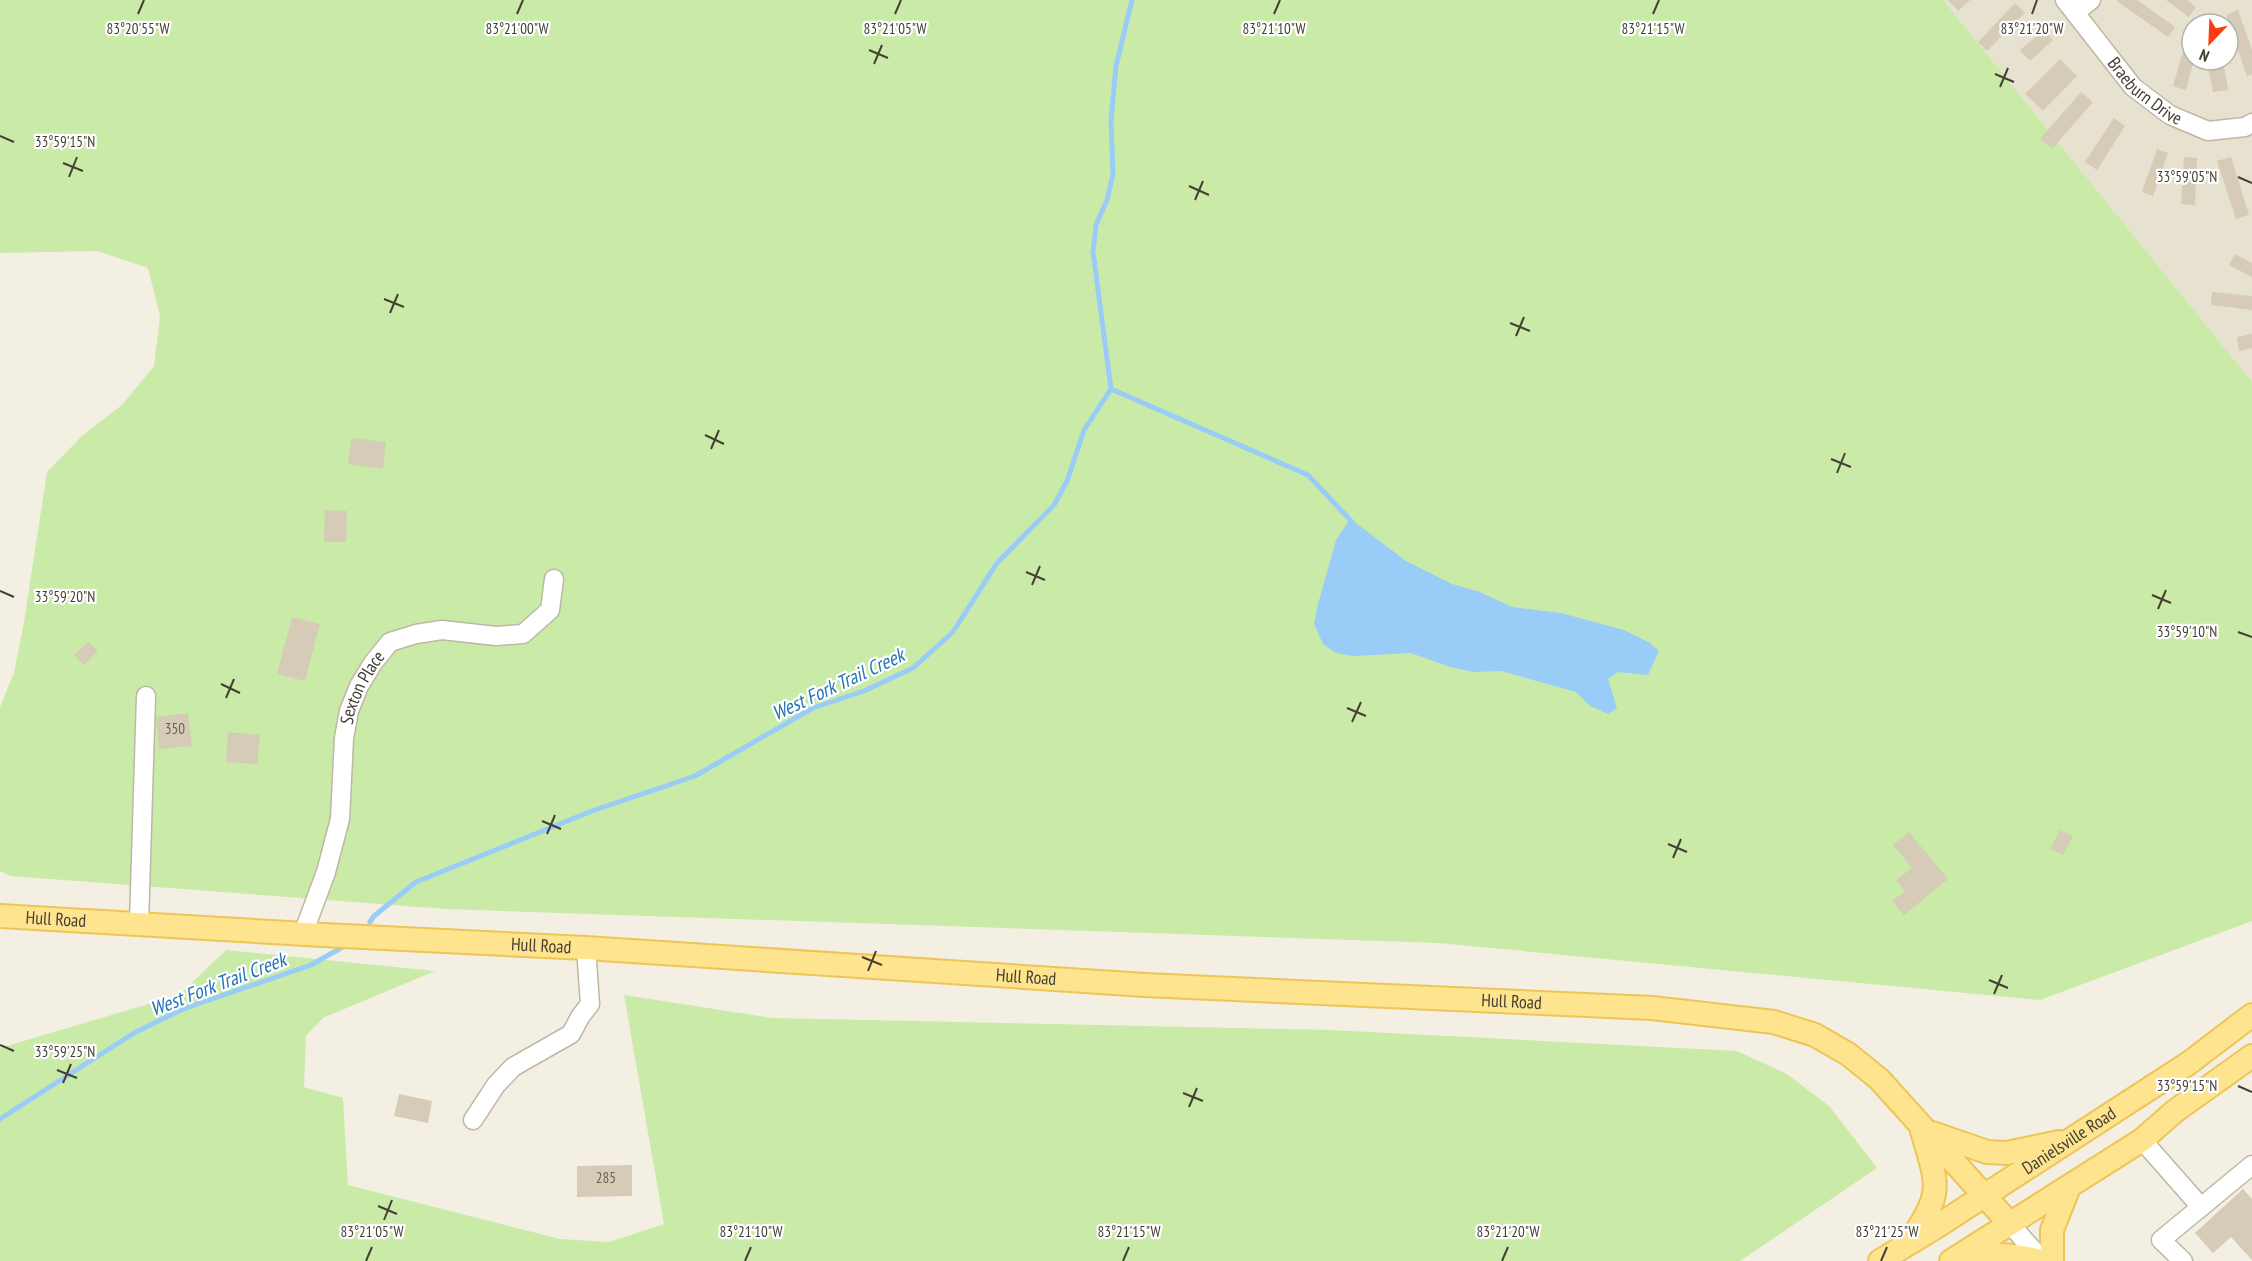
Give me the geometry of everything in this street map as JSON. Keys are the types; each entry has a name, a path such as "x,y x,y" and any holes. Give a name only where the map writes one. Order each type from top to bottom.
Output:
{"main road":[{"name":"Hull Road","path":"0,916 586,948 1146,985 1652,1008 1774,1022 1815,1035 1848,1054 1879,1079 2010,1224"},
{"name":"Danielsville Road","path":"1880,1261 2189,1063 2252,1015"},
{"path":"1951,1261 2142,1140 2175,1111 2249,1063"},
{"path":"1923,1127 1967,1146 1995,1152 2015,1151 2073,1139"},
{"path":"1908,1244 1926,1217 1935,1197 1934,1173 1923,1127"},
{"path":"2052,1261 2052,1230 2069,1187"},
{"path":"1951,1261 1992,1254 2016,1255 2041,1261"}],"street":[{"path":"2071,6 2091,0"},
{"name":"Braeburn Drive","path":"2071,6 2133,87 2170,115 2208,131 2245,127 2252,123"},
{"name":"Sexton Place","path":"303,934 326,872 340,819 344,738 349,711 359,686 373,663 390,642 416,634 442,630 496,636 523,634 550,610 554,579"},
{"path":"139,924 146,696"},
{"path":"473,1120 496,1085 513,1067 571,1034 590,1004 586,948"},
{"path":"2142,1140 2201,1207"},
{"path":"2183,1261 2161,1240 2249,1172"},
{"path":"2010,1224 2041,1261"}],"shaded area":[{"path":"1943,0 2252,0 2252,382"}],"green space":[{"path":"0,0 1943,0 2252,382 2252,921 2040,1000 1438,943 446,909 10,876 0,871 0,707 14,673 47,472 83,435 122,405 154,366 160,316 148,268 97,251 0,253"},
{"path":"226,950 435,971 323,1018 306,1036 304,1087 343,1098 348,1185 560,1239 609,1242 664,1224 624,995 772,1018 1331,1030 1737,1051 1787,1074 1829,1106 1877,1168 1740,1261 0,1261 0,1048 179,995"}],"water":[{"path":"1348,522 1360,526 1406,561 1452,584 1480,592 1512,607 1561,613 1624,630 1650,643 1659,651 1648,675 1618,672 1608,679 1617,708 1608,714 1590,706 1576,692 1501,671 1474,672 1450,667 1411,653 1354,656 1336,653 1323,644 1314,624 1336,540"}],"building":[{"path":"1948,0 1970,0 1958,11"},
{"path":"2118,0 2137,0 2175,27 2168,37"},
{"path":"2166,0 2187,0 2196,7 2192,12 2182,12"},
{"path":"2015,3 2025,13 1987,51 1978,42"},
{"path":"2240,16 2252,50 2252,74 2247,76 2240,56"},
{"path":"2044,30 2053,40 2030,61 2020,50"},
{"path":"2060,59 2077,76 2043,111 2025,94"},
{"path":"2180,62 2180,72 2191,72 2186,90 2173,86"},
{"path":"2209,72 2225,72 2228,90 2213,92"},
{"path":"2081,92 2093,102 2052,149 2040,139"},
{"path":"2114,118 2125,126 2097,170 2085,162"},
{"path":"2157,149 2168,153 2153,196 2142,192"},
{"path":"2184,157 2197,158 2195,205 2181,204"},
{"path":"2231,157 2249,215 2236,219 2217,161"},
{"path":"2235,254 2252,263 2252,277 2229,265"},
{"path":"2212,292 2252,296 2252,310 2211,305"},
{"path":"2252,334 2252,348 2239,351 2237,337"},
{"path":"351,438 386,442 383,469 348,464"},
{"path":"325,510 347,511 346,542 324,542"},
{"path":"292,617 320,624 305,681 277,674"},
{"path":"89,642 98,651 84,665 74,655"},
{"path":"188,713 192,746 159,749 156,717"},
{"path":"228,732 260,735 257,764 226,762"},
{"path":"2060,830 2073,836 2063,855 2050,849"},
{"path":"1909,832 1948,879 1904,915 1892,901 1905,891 1896,880 1912,868 1893,845"},
{"path":"399,1094 432,1101 428,1123 394,1116"},
{"path":"632,1165 632,1196 577,1197 577,1166"},
{"path":"2243,1189 2252,1199 2252,1260 2231,1237 2213,1253 2195,1233"}],"waterway":[{"name":"West Fork Trail Creek","path":"370,922 374,916 416,882 592,811 695,776 813,708 864,691 913,668 953,632 997,563 1054,505 1067,481 1084,430 1111,389 1093,252 1096,225 1107,200 1113,174 1111,120 1116,66 1132,0"},
{"path":"1111,389 1308,475 1354,524"},
{"name":"West Fork Trail Creek","path":"0,1119 134,1033 183,1009 311,965 348,944"}]}
